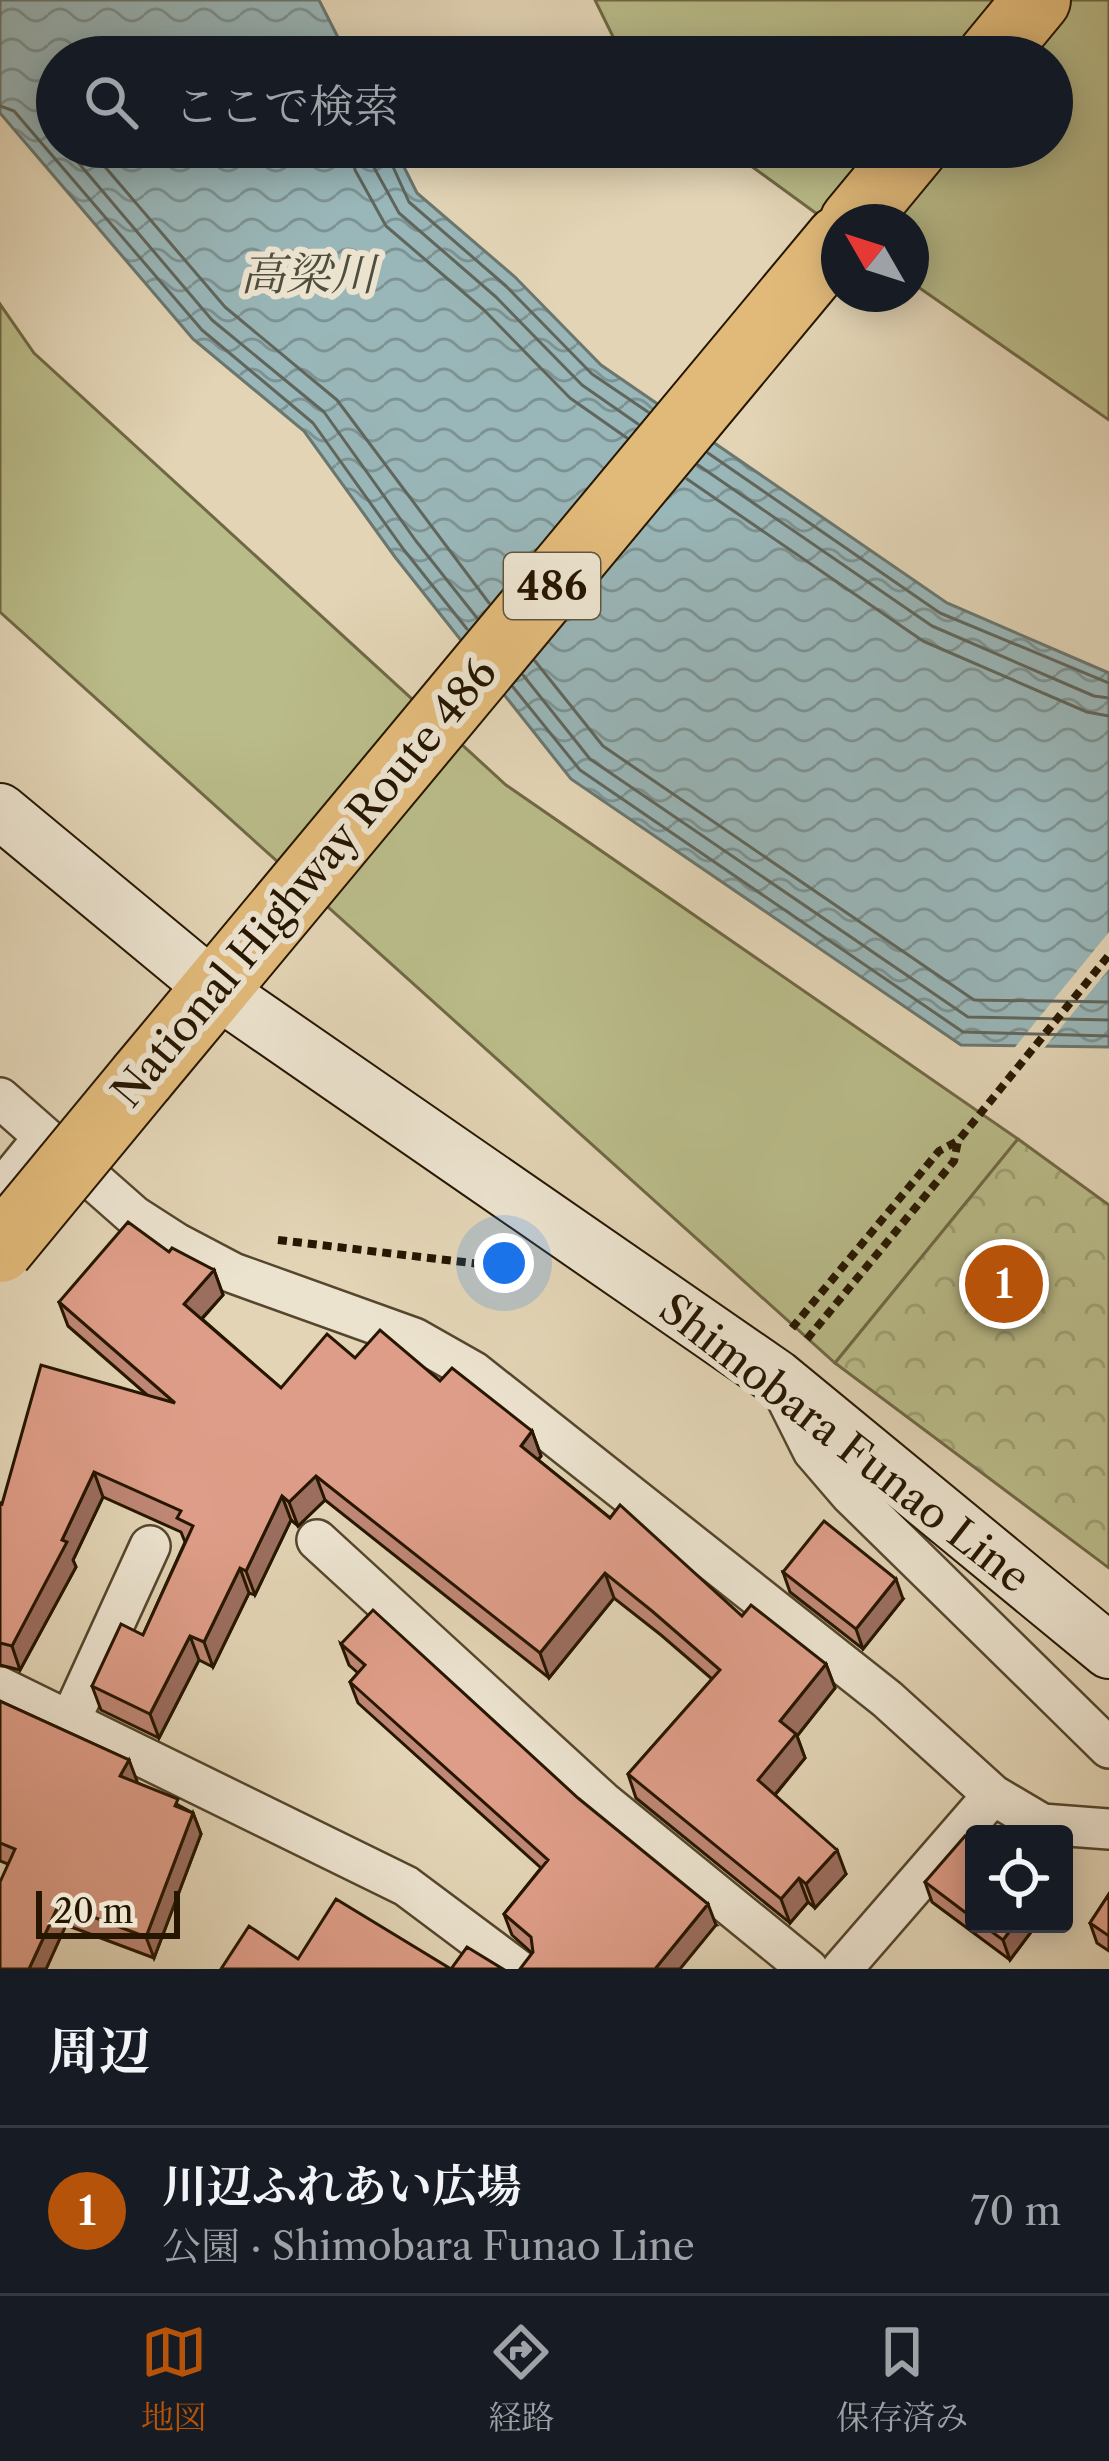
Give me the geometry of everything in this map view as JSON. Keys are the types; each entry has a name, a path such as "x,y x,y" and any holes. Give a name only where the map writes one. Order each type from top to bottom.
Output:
{"highway":[{"path":"1007,36 1037,0"},
{"path":"868,204 898,168"},
{"name":"National Highway Route 486","path":"0,1249 821,261"}],"main road":[{"name":"Shimobara Funao Line","path":"0,811 216,990 790,1350 1109,1652"}],"street":[{"path":"0,1098 134,1216 176,1243 233,1273 414,1338 474,1372 887,1699 993,1795 1042,1824 1109,1829"},
{"path":"0,1191 44,1138"},
{"path":"790,1350 813,1451 850,1494 1109,1748"},
{"path":"317,1540 602,1802 808,1969"},
{"path":"69,1723 150,1546"},
{"path":"0,1687 406,1886 518,1969"},
{"path":"842,1969 993,1795"}],"path":[{"path":"790,1350 940,1151 958,1141 1109,955"},
{"path":"790,1350 953,1161 958,1141"},
{"path":"276,1240 547,1271"}],"green space":[{"path":"595,0 1109,0 1109,420 929,295 929,204 821,204 821,217 754,168 1073,168 1073,36 613,36"},
{"path":"0,304 34,353 506,785 1018,1139 835,1363 0,612"},
{"path":"1018,1139 1109,1205 1109,1568 835,1363"}],"water":[{"path":"0,0 319,0 337,36 36,36 36,155 0,113"},
{"name":"高梁川","path":"47,168 404,168 417,193 515,277 601,365 947,603 1109,673 1109,1047 961,1045 571,779 395,557 304,431 193,339"}],"pier":[{"path":"1109,932 1109,969 1041,1052 1011,1052"}],"building":[{"path":"128,1222 169,1252 172,1248 214,1270 184,1304 281,1388 327,1334 355,1358 380,1330 440,1381 452,1368 532,1431 521,1446 610,1518 620,1505 742,1616 751,1605 826,1664 780,1721 796,1734 758,1780 837,1850 806,1884 799,1878 781,1899 628,1774 720,1670 652,1611 605,1573 540,1653 316,1476 289,1502 282,1496 204,1642 190,1636 150,1714 92,1686 121,1624 143,1635 193,1526 177,1518 181,1511 94,1472 62,1540 67,1542 12,1646 0,1643 0,1503 41,1365 175,1403 59,1302"},
{"path":"824,1521 896,1579 856,1629 783,1572"},
{"path":"373,1610 578,1798 708,1904 655,1969 520,1969 533,1952 531,1937 504,1914 548,1860 350,1682 365,1665 341,1644"},
{"path":"0,1701 129,1760 120,1776 178,1799 175,1806 193,1813 146,1937 59,1904 29,1969 0,1969 0,1882 15,1849 0,1843"},
{"path":"965,1836 965,1912 925,1882"},
{"path":"1109,1894 1109,1936 1090,1923"},
{"path":"336,1899 451,1969 221,1969 249,1926 298,1959"},
{"path":"467,1947 503,1969 451,1969"}],"place":[{"name":"川辺ふれあい広場","path":"1004,1284"}]}
